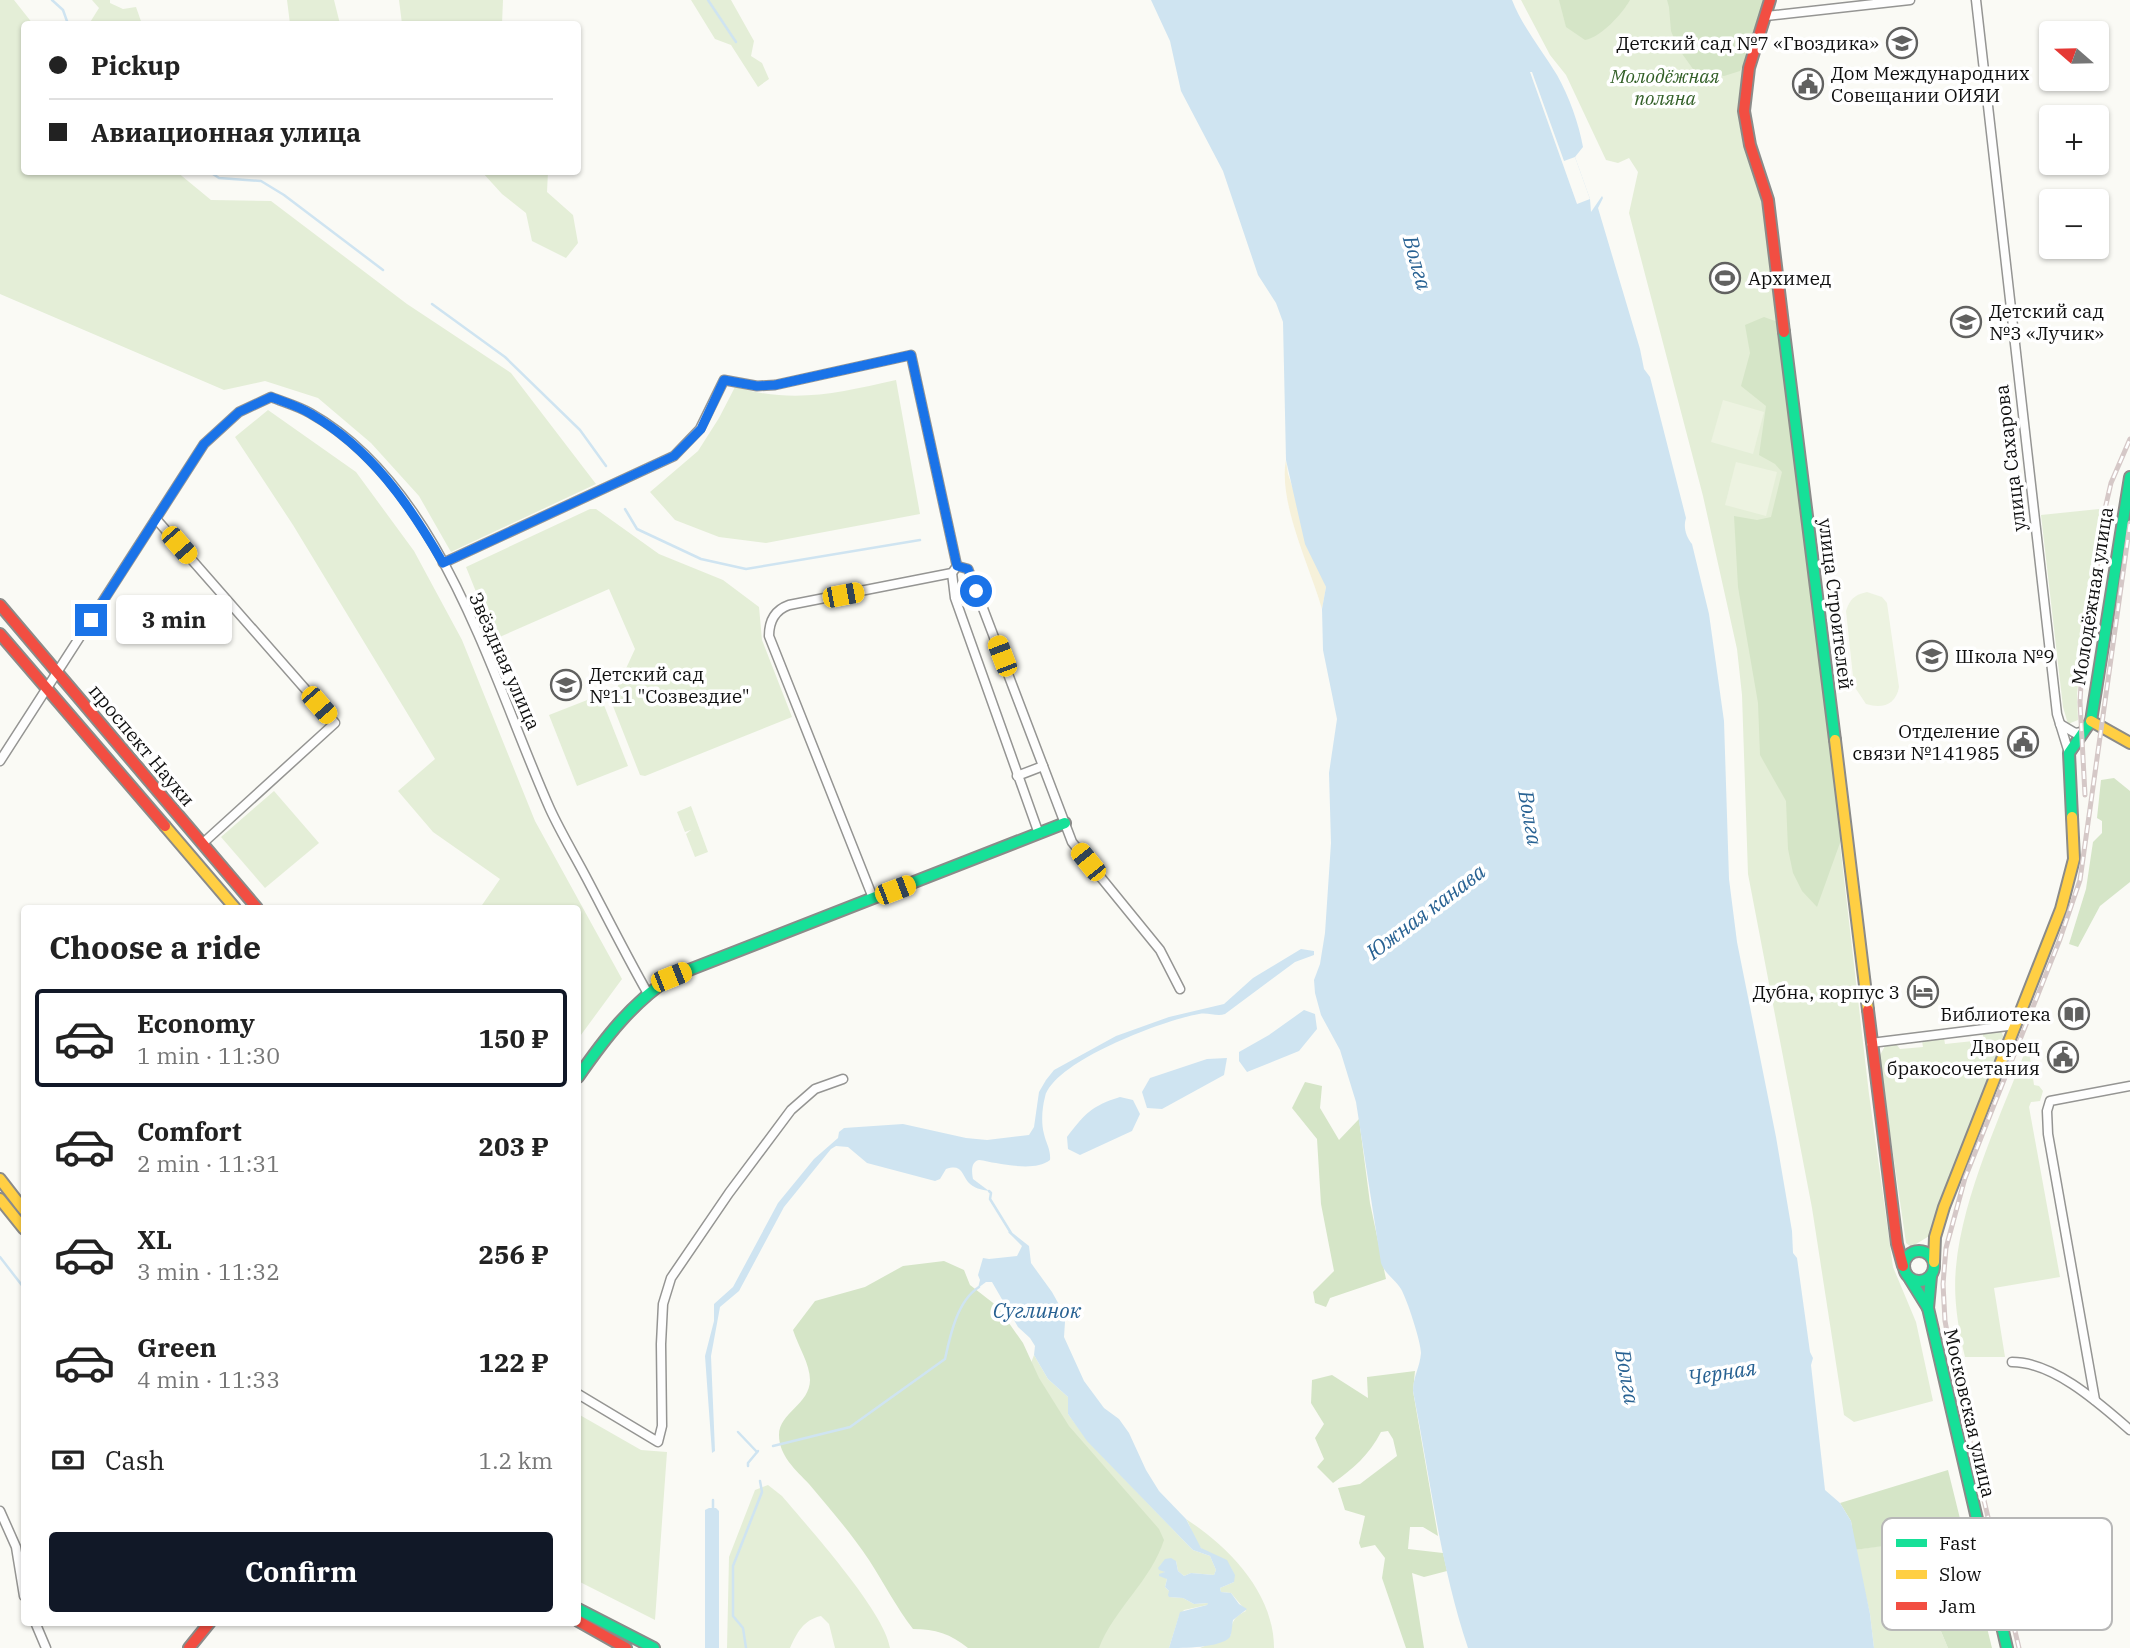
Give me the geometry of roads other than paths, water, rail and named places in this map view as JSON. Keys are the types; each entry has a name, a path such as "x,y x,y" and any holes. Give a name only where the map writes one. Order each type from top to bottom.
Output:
{"street":[{"name":"улица Строителей","path":"1770,0 1746,82 1745,118 1768,200 1871,1043 1897,1244 1903,1266"},
{"path":"1766,16 1910,0"},
{"name":"улица Сахарова","path":"1976,0 2029,480 2060,723 2069,753 2074,859 2061,909 2016,1025"},
{"path":"443,563 674,456 701,429 724,380 757,386 775,385 911,355 954,569 956,598 1039,834"},
{"name":"Звёздная улица","path":"156,519 204,444 239,412 271,397 310,413 355,446 402,497 443,563 480,641 551,811 647,992"},
{"name":"Молодёжная улица","path":"2091,721 2130,477"},
{"path":"0,761 156,519 335,723 202,844"},
{"path":"873,898 769,636 769,626 781,608 789,605 954,569 968,569 1072,842 1160,950 1180,989"},
{"name":"проспект Науки","path":"0,605 254,905"},
{"name":"проспект Науки","path":"0,634 232,905"},
{"path":"2069,753 2091,721 2130,743"},
{"path":"2060,723 2075,733 2082,732"},
{"path":"1017,776 1043,766"},
{"path":"581,1073 623,1014 647,992 682,973 1065,823"},
{"path":"1871,1043 2016,1025 1944,1207 1935,1237 1928,1308"},
{"path":"581,1396 658,1442 662,1426 663,1304 671,1278 729,1193 791,1110 815,1089 843,1079"},
{"path":"2095,1400 2048,1134 2047,1111 2050,1101 2130,1086"},
{"path":"0,1179 21,1206"},
{"path":"0,1199 21,1225"},
{"path":"1928,1308 1903,1266 1914,1252 1935,1237"},
{"path":"1897,1244 1914,1252 1928,1254 1934,1262"},
{"path":"1909,1279 1923,1281 1931,1276"},
{"name":"Московская улица","path":"1928,1308 1977,1518"},
{"path":"2012,1362 2025,1362 2050,1372 2095,1400 2130,1430"},
{"path":"0,1511 16,1547 21,1578"},
{"path":"581,1611 654,1648"},
{"path":"581,1623 626,1648"},
{"path":"37,1626 46,1648"},
{"path":"189,1648 207,1626"},
{"name":"Московская улица","path":"2003,1630 2007,1648"}],"water":[{"path":"1151,0 1512,0 1566,92 1583,147 1575,157 1590,199 1591,212 1602,196 1603,198 1598,208 1644,369 1650,377 1686,518 1686,532 1692,544 1709,614 1724,721 1729,879 1737,942 1776,1137 1792,1231 1793,1253 1797,1258 1813,1358 1811,1365 1825,1490 1840,1503 1851,1521 1870,1614 1874,1648 1468,1648 1443,1553 1413,1391 1421,1353 1419,1340 1404,1294 1381,1263 1356,1102 1340,1050 1321,1015 1315,993 1314,980 1320,964 1325,933 1331,843 1329,773 1337,719 1323,650 1322,609 1326,587 1305,544 1286,460 1283,322 1276,303 1258,275 1223,171 1181,91 1170,41"},
{"path":"1301,949 1314,951 1314,955 1295,962 1225,1014 1199,1014 1161,1024 1112,1044 1068,1070 1053,1083 1044,1101 1042,1125 1050,1160 1038,1165 1024,1166 976,1161 972,1168 973,1179 989,1191 972,1186 958,1168 946,1169 940,1179 935,1181 867,1163 848,1147 836,1146 831,1149 784,1207 739,1291 720,1307 711,1356 715,1451 712,1453 705,1356 714,1321 714,1304 733,1287 778,1203 814,1159 838,1138 839,1132 844,1128 903,1124 987,1140 1029,1135 1034,1127 1039,1092 1054,1070 1116,1036 1169,1017 1224,1004 1253,978"},
{"path":"1304,1010 1315,1014 1317,1029 1299,1051 1247,1072 1239,1061 1239,1052"},
{"path":"1227,1058 1224,1075 1162,1109 1147,1108 1142,1092 1150,1078 1207,1059"},
{"path":"1120,1097 1133,1100 1140,1114 1132,1131 1080,1155 1068,1149 1067,1137 1084,1117 1102,1104"},
{"name":"Суглинок","path":"1008,1232 1029,1246 1031,1263 1062,1310 1065,1322 1064,1337 1084,1381 1104,1408 1119,1419 1129,1433 1159,1491 1186,1519 1201,1548 1227,1560 1235,1575 1234,1582 1220,1588 1221,1592 1231,1593 1239,1604 1247,1609 1233,1620 1231,1635 1225,1641 1201,1647 1169,1648 1180,1612 1208,1603 1194,1604 1183,1598 1169,1597 1169,1591 1165,1587 1167,1579 1159,1576 1165,1572 1158,1568 1165,1559 1171,1558 1176,1561 1178,1571 1184,1576 1191,1573 1214,1575 1216,1570 1210,1556 1193,1550 1087,1441 1068,1414 1068,1397 1048,1379 1034,1355 1035,1346 1018,1327 992,1282 986,1282 978,1288 978,1275 983,1258 1017,1256 1022,1246"},
{"path":"709,1508 719,1511 719,1648 705,1648 705,1510"}],"waterway":[{"path":"52,0 63,10 67,21"},
{"path":"708,0 736,42"},
{"path":"214,175 219,178 261,181 284,195 383,270"},
{"path":"432,304 505,357 580,430 606,466"},
{"path":"625,509 637,529 701,559 746,569 920,540"},
{"path":"989,1191 990,1199 1011,1233"},
{"path":"0,1257 21,1284"},
{"path":"773,1446 850,1427 945,1359 960,1310 971,1293 979,1287"},
{"path":"738,1432 757,1452"},
{"path":"748,1466 758,1451"},
{"path":"746,1648 743,1628 733,1616 733,1566 762,1492 760,1481"},
{"name":"Южная канава","path":"713,1500 713,1508"}],"railway":[{"path":"2085,795 2081,684 2105,509 2111,483 2130,439"},
{"path":"1988,1518 1945,1321 1943,1284 1946,1248 1965,1178 2060,939 2080,880 2130,523"},
{"path":"2015,1630 2019,1648"}],"place":[{"name":"Детский сад №7 «Гвоздика»","path":"1902,43"},
{"name":"Дом Международних Совещании ОИЯИ","path":"1808,84"},
{"name":"Архимед","path":"1725,278"},
{"name":"Детский сад №3 «Лучик»","path":"1966,322"},
{"name":"Школа №9","path":"1932,656"},
{"name":"Детский сад №11 \"Созвездие\"","path":"566,685"},
{"name":"Отделение связи №141985","path":"2023,742"},
{"name":"Дубна, корпус 3","path":"1923,992"},
{"name":"Библиотека","path":"2074,1014"},
{"name":"Дворец бракосочетания","path":"2063,1057"}],"park label":[{"name":"Молодёжная поляна","path":"1665,87"}],"water label":[{"name":"Волга","path":"1417,263"},
{"name":"Волга","path":"1530,818"},
{"name":"Черная","path":"1722,1373"},
{"name":"Волга","path":"1627,1377"}]}
